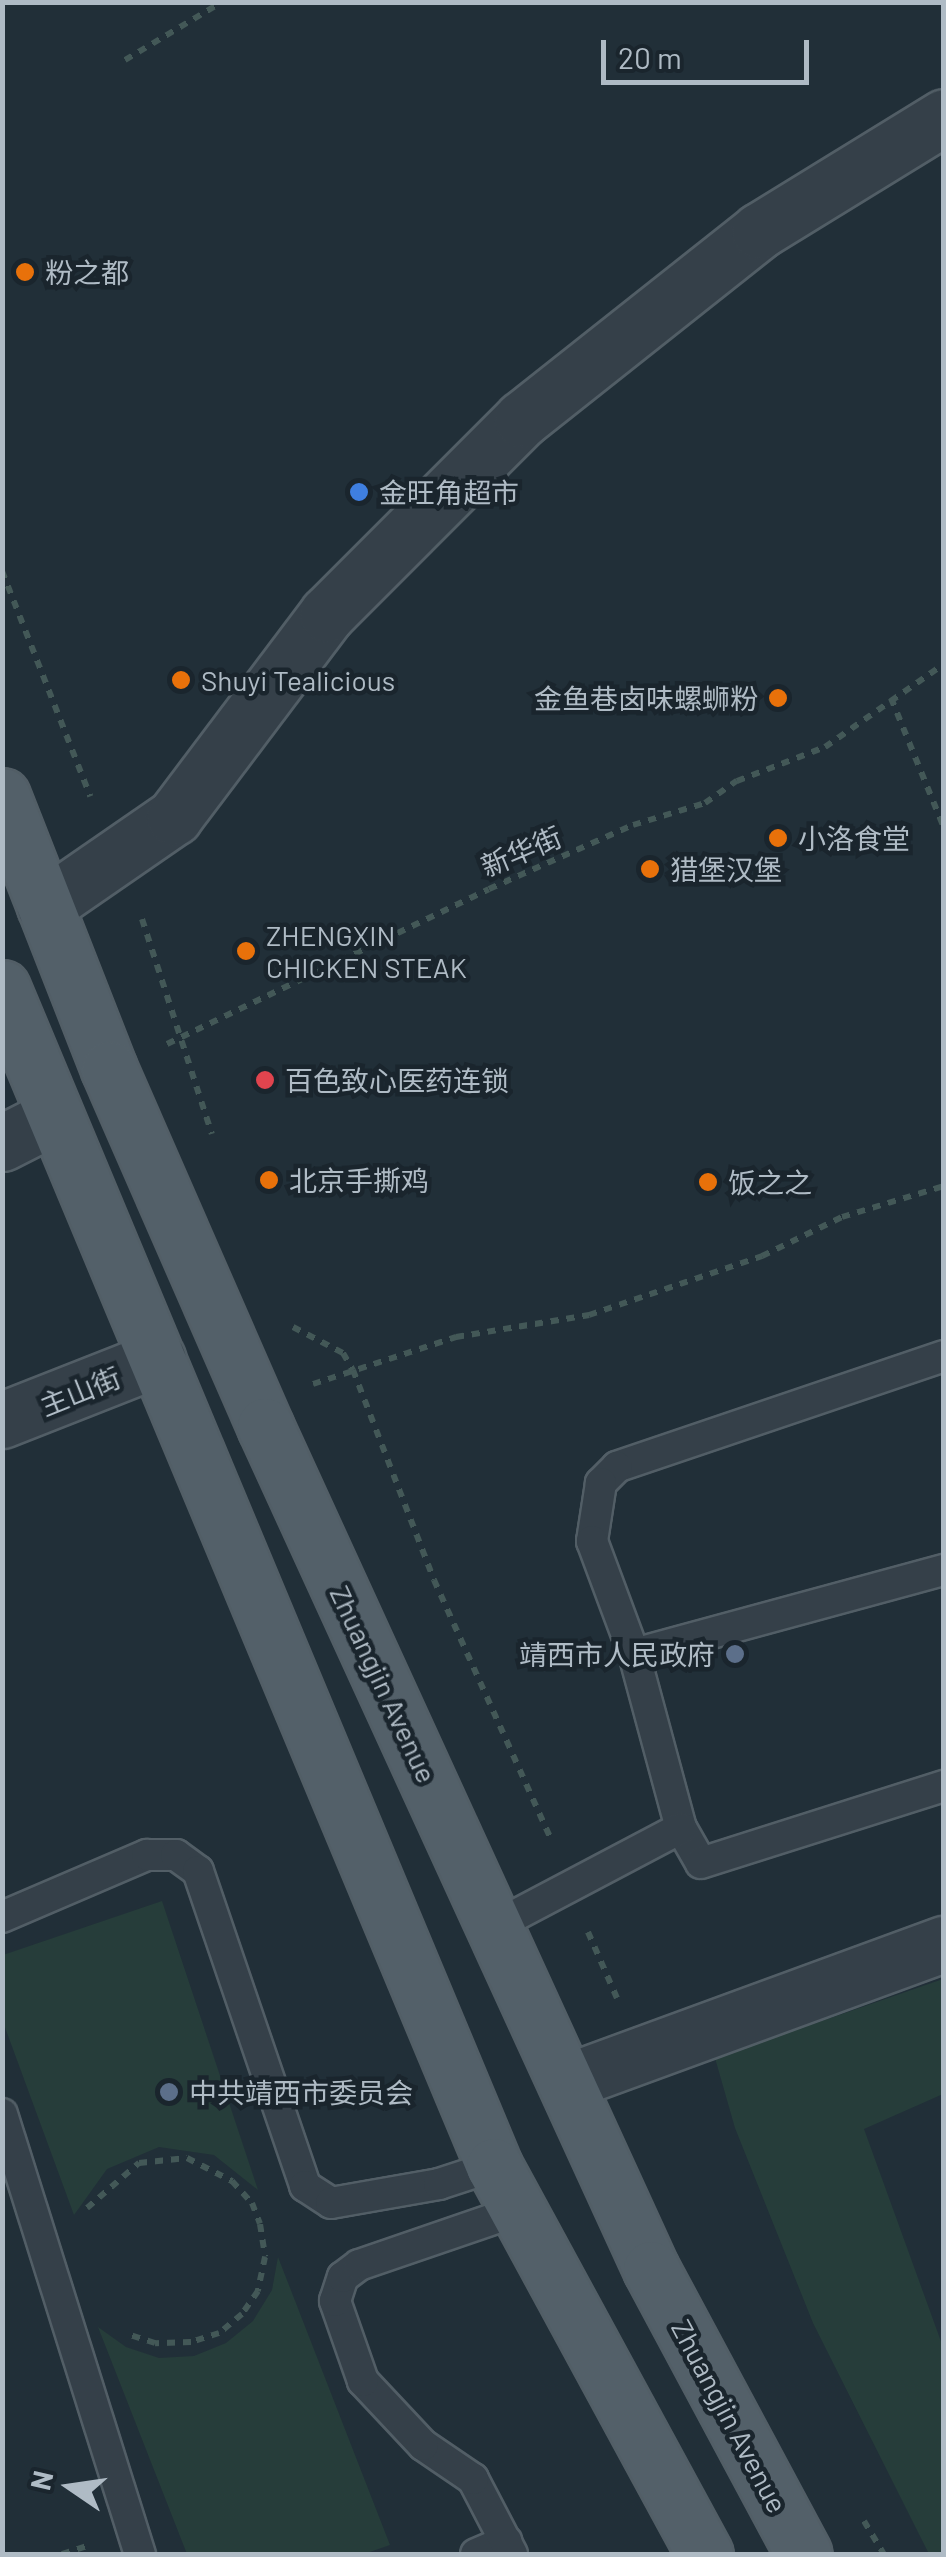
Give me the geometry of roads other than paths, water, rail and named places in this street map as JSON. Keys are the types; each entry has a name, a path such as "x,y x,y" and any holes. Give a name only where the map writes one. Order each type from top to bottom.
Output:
{"main road":[{"name":"Zhuangjin Avenue","path":"2,796 109,1069 265,1426 652,2268 804,2554"},
{"path":"2,988 506,2188 705,2554"}],"street":[{"path":"45,906 174,818 327,614 522,418 759,230 944,116"},
{"path":"2,1142 56,1116"},
{"name":"主山街","path":"2,1420 156,1359"},
{"path":"569,2081 944,1944"}],"lane":[{"path":"944,1356 617,1466 601,1482 592,1541 634,1654 690,1853 714,1864 944,1786"},
{"path":"634,1654 944,1570"},
{"path":"495,1926 681,1828"},
{"path":"2,1917 148,1855 176,1855 198,1871 305,2186 331,2203 439,2184 506,2188"},
{"path":"2,2114 42,2252 140,2554"},
{"path":"476,2554 509,2548 473,2479 422,2446 363,2381 336,2300 343,2277 359,2264 506,2188"}],"place":[{"name":"粉之都","path":"25,272"},
{"name":"金旺角超市","path":"359,492"},
{"name":"Shuyi Tealicious","path":"181,680"},
{"name":"金鱼巷卤味螺蛳粉","path":"778,698"},
{"name":"小洛食堂","path":"778,838"},
{"name":"猎堡汉堡","path":"650,869"},
{"name":"ZHENGXIN CHICKEN STEAK","path":"246,951"},
{"name":"百色致心医药连锁","path":"265,1080"},
{"name":"北京手撕鸡","path":"269,1180"},
{"name":"饭之之","path":"708,1182"},
{"name":"靖西市人民政府","path":"735,1654"},
{"name":"中共靖西市委员会","path":"169,2092"}]}
